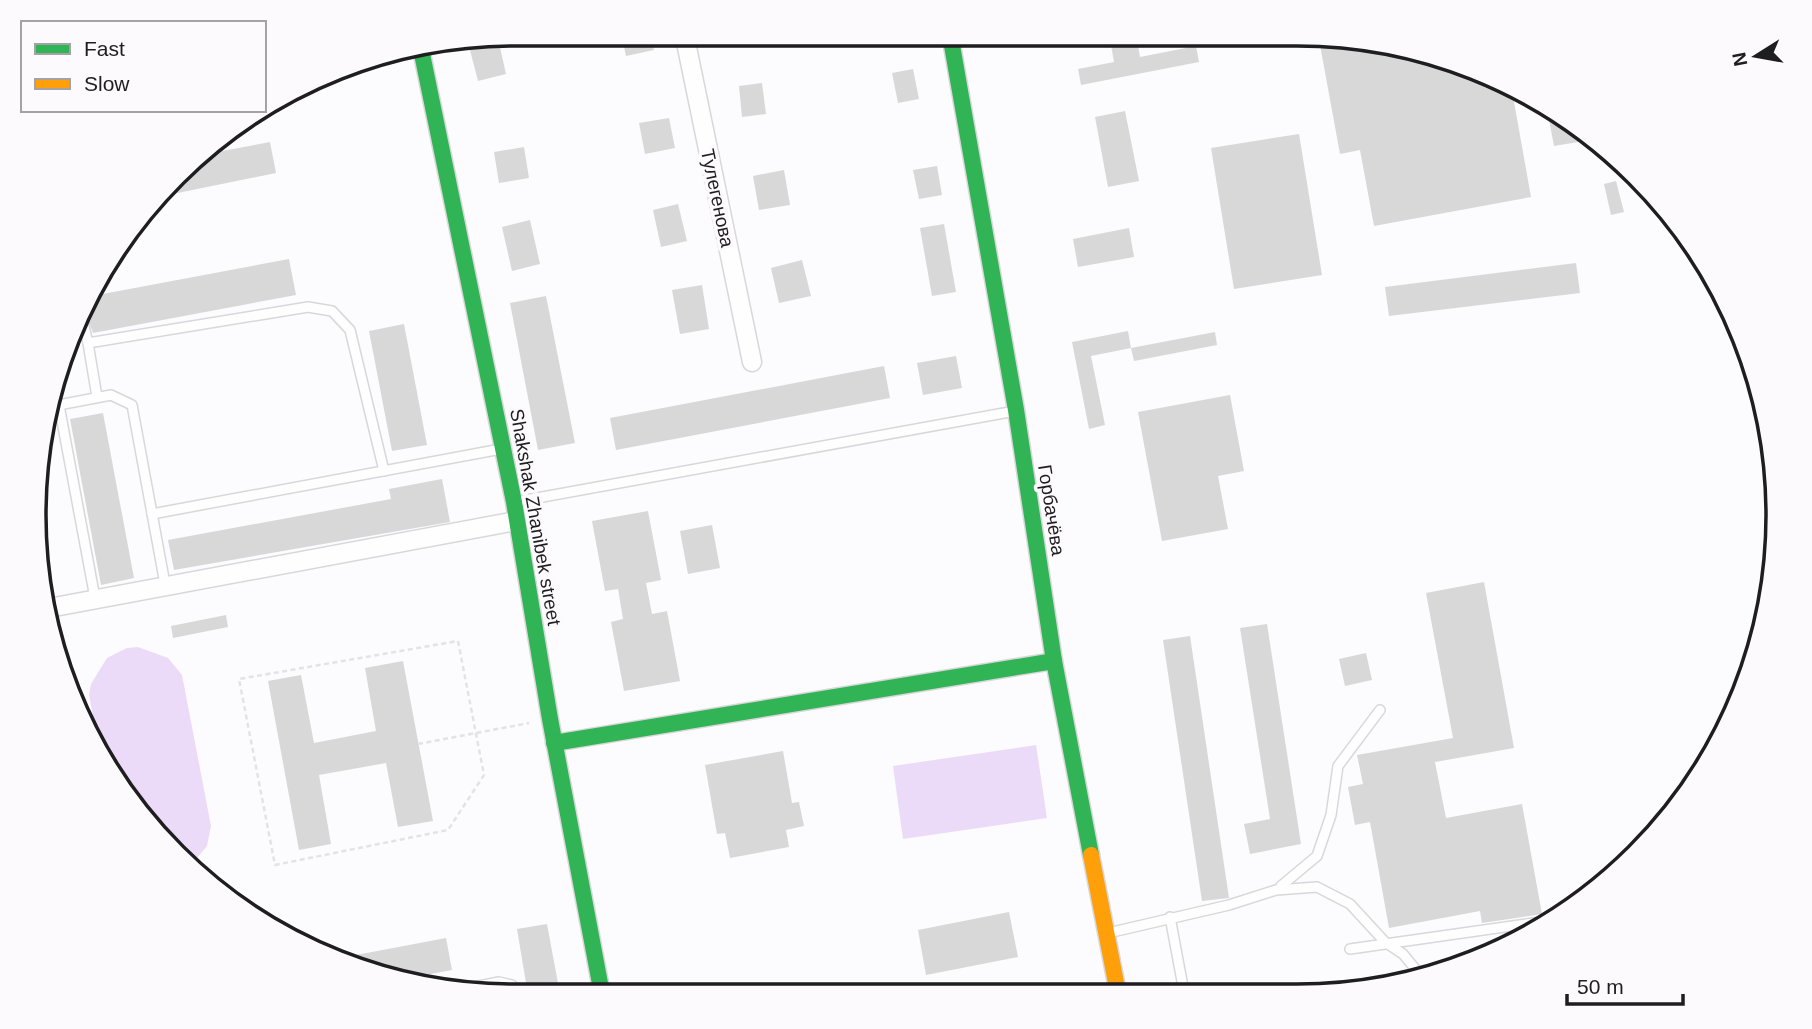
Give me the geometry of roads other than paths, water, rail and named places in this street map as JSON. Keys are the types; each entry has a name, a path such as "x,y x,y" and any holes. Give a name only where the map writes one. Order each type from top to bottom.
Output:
{"street":[{"name":"Тулегенова","path":"687,46 752,362"},
{"name":"Горбачёва","path":"952,46 1016,410 1054,661 1116,984"},
{"name":"Shakshak Zhanibek street","path":"422,55 514,502 554,743 600,984"},
{"path":"55,607 165,584 516,521"},
{"path":"554,743 1054,661"}],"lane":[{"path":"88,344 308,307 332,310 350,330 384,471"},
{"path":"84,328 97,397"},
{"path":"59,405 111,395 132,405 165,584"},
{"path":"58,407 95,598"},
{"path":"514,502 1016,410"},
{"path":"152,514 503,449"},
{"path":"1276,890 1317,856 1331,815 1338,766 1381,710"},
{"path":"1106,933 1228,905 1276,890 1317,887 1350,904 1385,942 1403,954 1415,969"},
{"path":"1170,917 1183,984"},
{"path":"1350,949 1527,923"}]}
